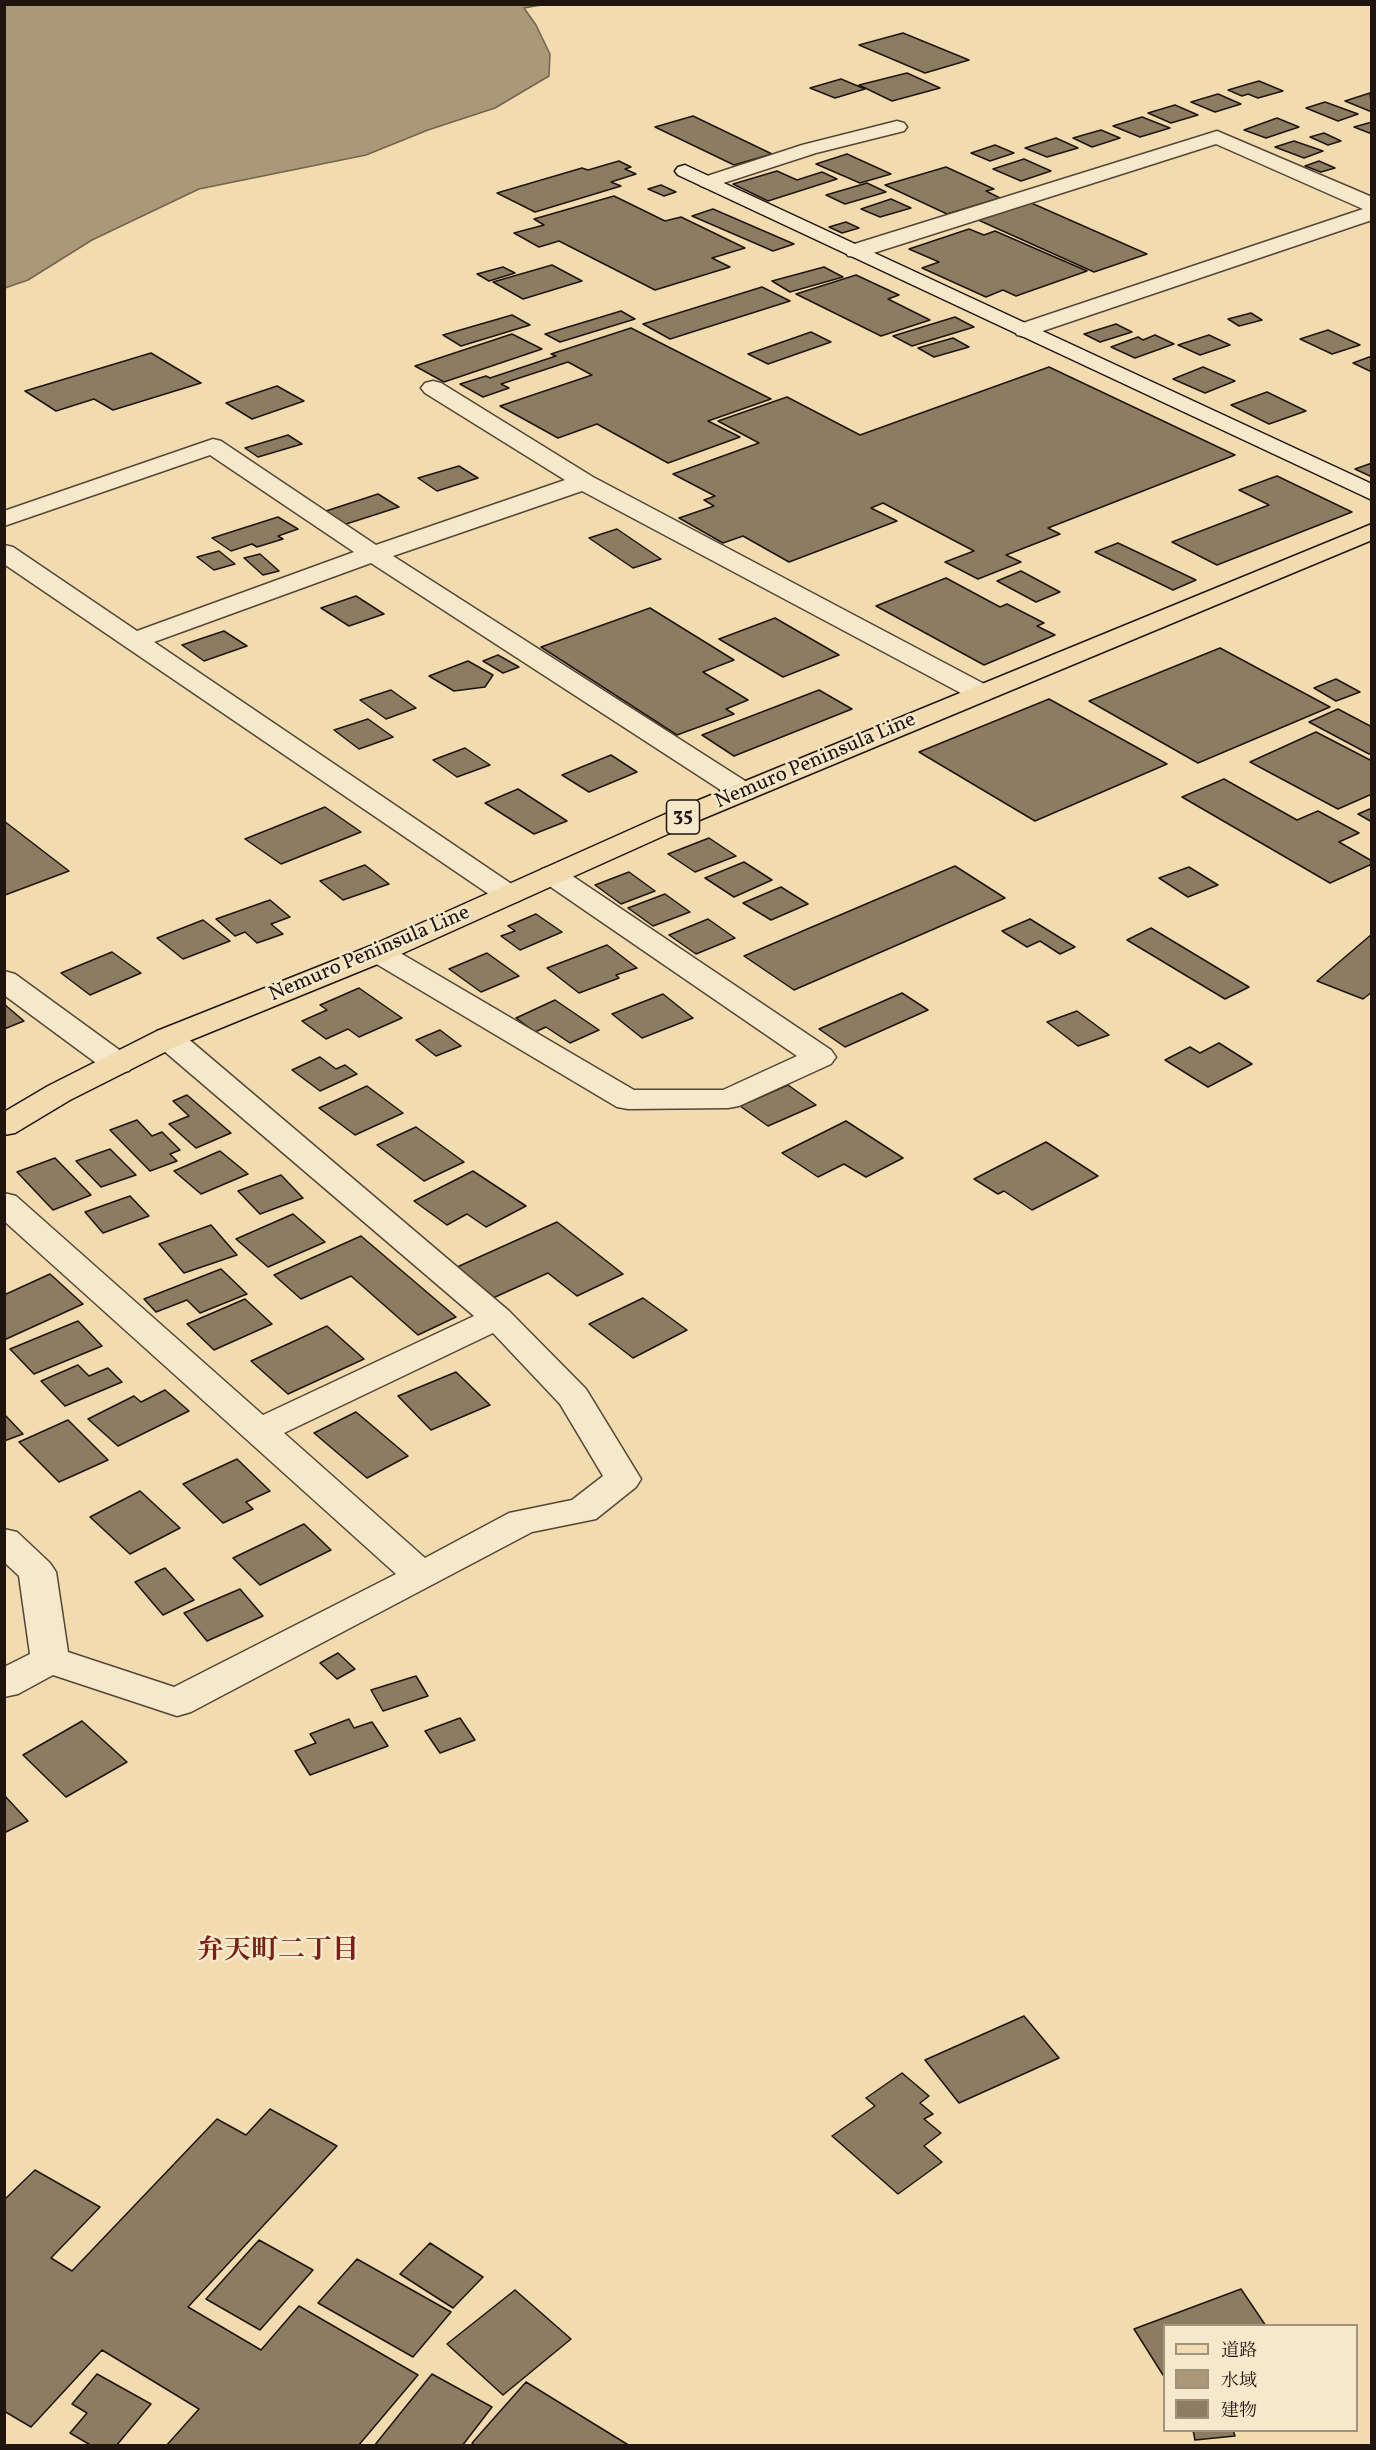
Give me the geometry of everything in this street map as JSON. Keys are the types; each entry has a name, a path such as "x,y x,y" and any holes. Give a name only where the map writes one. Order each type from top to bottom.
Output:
{"main road":[{"name":"Nemuro Peninsula Line","path":"4,1126 59,1093 168,1038 379,953 743,792 1371,531"}],"street":[{"path":"708,182 809,150 897,127"},
{"path":"856,251 1217,137 1371,205"},
{"path":"685,171 1371,493"},
{"path":"1024,330 1371,213"},
{"path":"433,388 584,482 981,693"},
{"path":"4,519 213,447 374,554 743,792"},
{"path":"136,640 374,554 584,482"},
{"path":"4,552 509,895"},
{"path":"379,953 628,1100 729,1099 820,1057 552,875"},
{"path":"4,980 118,1064"},
{"path":"4,1684 50,1660 177,1702 522,1522 583,1510 623,1479 574,1397 497,1318 168,1038"},
{"path":"4,1203 422,1576"},
{"path":"259,1431 497,1318"},
{"path":"4,1541 36,1572 50,1660"}],"water":[{"path":"4,5 541,5 524,8 536,25 550,54 549,76 495,108 428,130 366,155 199,189 92,240 28,280 5,288"}],"building":[{"path":"903,33 969,60 925,73 859,45"},
{"path":"907,73 940,88 892,101 859,85"},
{"path":"841,79 865,89 835,98 810,88"},
{"path":"1259,81 1283,91 1258,98 1248,94 1242,96 1228,90"},
{"path":"1370,93 1372,112 1345,101"},
{"path":"1218,94 1241,104 1215,112 1191,102"},
{"path":"1325,102 1358,114 1338,121 1306,108"},
{"path":"1175,105 1198,115 1171,123 1148,113"},
{"path":"693,116 772,154 734,165 655,127"},
{"path":"1142,117 1170,128 1140,137 1113,126"},
{"path":"1277,118 1299,127 1266,138 1244,130"},
{"path":"1372,122 1372,134 1354,127"},
{"path":"1101,130 1120,138 1092,147 1073,138"},
{"path":"1324,133 1341,141 1328,145 1310,137"},
{"path":"1056,138 1078,148 1047,157 1025,148"},
{"path":"1294,141 1323,151 1304,158 1275,147"},
{"path":"995,145 1014,153 990,161 971,153"},
{"path":"847,154 891,174 860,183 816,164"},
{"path":"1024,159 1051,171 1021,181 993,169"},
{"path":"619,161 631,167 625,169 636,174 611,182 621,186 535,212 497,193 582,168 588,170"},
{"path":"1319,161 1335,168 1321,172 1305,166"},
{"path":"946,167 994,189 986,191 1000,198 947,214 885,185"},
{"path":"777,171 797,180 822,172 837,179 768,201 733,184"},
{"path":"867,183 886,192 845,204 826,195"},
{"path":"661,185 676,192 664,196 648,189"},
{"path":"614,196 665,221 681,217 745,248 712,258 730,267 655,290 559,241 539,247 514,233 544,225 534,219"},
{"path":"891,199 911,208 880,217 861,209"},
{"path":"1029,202 1147,254 1094,272 976,219"},
{"path":"713,209 794,244 773,251 692,216"},
{"path":"846,222 859,228 842,233 829,227"},
{"path":"969,229 984,235 995,231 1087,271 1016,296 1003,290 986,297 922,268 939,262 909,249"},
{"path":"552,265 582,281 523,299 493,282"},
{"path":"503,267 515,273 489,281 477,274"},
{"path":"824,267 843,277 790,292 772,281"},
{"path":"856,275 899,295 888,299 930,320 881,336 796,294"},
{"path":"762,287 790,301 670,339 643,324"},
{"path":"621,311 635,319 560,342 545,334"},
{"path":"1251,313 1262,320 1239,326 1228,319"},
{"path":"512,315 530,325 461,346 443,335"},
{"path":"955,317 974,327 912,346 893,336"},
{"path":"1116,324 1132,332 1100,342 1084,334"},
{"path":"631,328 771,399 708,421 740,437 668,463 597,424 558,438 500,406 592,375 568,362 501,384 509,388 483,397 460,384 486,376 490,378 556,356 551,354"},
{"path":"1328,330 1360,345 1332,354 1300,339"},
{"path":"811,332 831,342 768,364 748,354"},
{"path":"512,334 542,349 444,382 415,366"},
{"path":"1155,335 1174,344 1135,358 1111,347 1138,337 1143,340"},
{"path":"1209,335 1230,345 1200,355 1178,345"},
{"path":"953,338 969,347 934,357 918,348"},
{"path":"151,353 201,383 113,410 94,399 56,411 25,391"},
{"path":"1372,356 1372,372 1353,363"},
{"path":"1049,367 1235,455 1048,528 1060,534 1006,555 1021,562 978,579 945,562 974,551 883,503 871,508 897,521 789,562 743,536 723,543 679,518 714,506 704,500 715,496 673,474 759,443 718,421 787,397 860,435"},
{"path":"1203,367 1235,381 1205,393 1173,379"},
{"path":"277,386 304,401 252,419 226,403"},
{"path":"1267,392 1306,411 1269,424 1231,405"},
{"path":"288,435 302,444 258,457 245,448"},
{"path":"1372,463 1372,477 1355,469"},
{"path":"459,466 478,478 437,491 418,478"},
{"path":"1277,476 1352,512 1217,565 1172,542 1269,505 1239,490"},
{"path":"378,494 399,507 343,525 323,512"},
{"path":"278,517 298,529 278,536 283,539 257,547 252,544 231,551 212,538"},
{"path":"617,529 661,559 633,568 589,538"},
{"path":"1118,543 1196,580 1173,590 1095,552"},
{"path":"219,551 235,564 214,570 197,557"},
{"path":"260,554 279,571 263,575 244,558"},
{"path":"1021,571 1060,592 1036,602 997,581"},
{"path":"946,578 1000,607 1007,604 1044,623 1037,626 1055,635 984,665 876,606"},
{"path":"356,596 384,614 349,626 321,608"},
{"path":"650,608 734,660 703,672 748,700 726,709 734,714 677,735 541,647"},
{"path":"775,618 839,655 783,677 719,639"},
{"path":"224,631 247,646 204,661 182,645"},
{"path":"1220,648 1330,707 1198,763 1089,701"},
{"path":"498,655 519,667 503,673 483,661"},
{"path":"468,661 493,675 485,687 454,691 429,676"},
{"path":"1336,679 1360,692 1336,701 1314,688"},
{"path":"391,690 416,708 386,719 360,700"},
{"path":"819,690 852,709 734,756 702,735"},
{"path":"1049,699 1167,764 1035,821 919,752"},
{"path":"1338,709 1372,727 1372,753 1369,754 1309,722"},
{"path":"368,719 393,737 359,749 334,730"},
{"path":"1316,732 1372,761 1372,794 1338,809 1250,762"},
{"path":"465,748 490,765 457,777 433,760"},
{"path":"611,755 637,772 589,792 562,775"},
{"path":"1224,779 1297,820 1318,811 1359,833 1339,842 1372,861 1372,864 1330,883 1182,797"},
{"path":"518,789 567,821 534,834 485,803"},
{"path":"325,807 361,832 281,864 245,839"},
{"path":"1372,808 1372,822 1358,814"},
{"path":"4,821 69,871 5,895"},
{"path":"709,838 736,856 695,872 668,854"},
{"path":"744,862 772,880 734,897 705,878"},
{"path":"365,865 389,884 343,900 320,881"},
{"path":"955,866 1005,898 794,990 744,956"},
{"path":"1189,867 1218,885 1188,897 1159,878"},
{"path":"629,872 655,891 621,904 595,885"},
{"path":"781,887 808,904 771,920 743,903"},
{"path":"665,894 690,912 653,926 628,908"},
{"path":"270,900 290,917 271,924 283,934 257,943 245,932 235,936 216,919"},
{"path":"536,914 562,932 520,950 501,936 515,931 508,926"},
{"path":"708,919 735,938 696,954 669,935"},
{"path":"1030,919 1075,947 1060,954 1040,941 1027,947 1002,931"},
{"path":"203,920 230,941 183,959 157,938"},
{"path":"1151,928 1249,987 1225,999 1127,940"},
{"path":"1372,934 1372,992 1363,999 1317,981"},
{"path":"607,945 637,968 616,975 619,978 579,993 547,968"},
{"path":"112,952 141,973 90,995 61,973"},
{"path":"487,953 519,976 481,992 449,969"},
{"path":"359,988 402,1018 359,1037 348,1029 326,1039 302,1021 327,1010 320,1005"},
{"path":"902,993 928,1010 845,1047 819,1029"},
{"path":"663,994 693,1018 642,1038 612,1014"},
{"path":"555,1000 599,1030 570,1043 546,1027 535,1032 516,1018"},
{"path":"4,1004 24,1021 4,1029"},
{"path":"1077,1011 1109,1035 1078,1046 1047,1022"},
{"path":"440,1030 461,1046 436,1056 416,1040"},
{"path":"1219,1043 1252,1064 1208,1087 1165,1060 1190,1047 1200,1053"},
{"path":"320,1057 336,1069 345,1065 357,1074 320,1091 292,1070"},
{"path":"788,1085 816,1105 768,1126 740,1106"},
{"path":"367,1086 403,1113 355,1135 319,1108"},
{"path":"187,1095 231,1133 196,1148 169,1124 189,1116 173,1101"},
{"path":"137,1120 152,1136 162,1132 180,1150 170,1154 177,1161 150,1171 110,1130"},
{"path":"846,1121 903,1158 866,1177 844,1164 818,1177 782,1153"},
{"path":"416,1127 464,1162 424,1181 377,1145"},
{"path":"1046,1142 1098,1176 1032,1210 1004,1191 998,1194 974,1179"},
{"path":"110,1149 136,1175 101,1187 76,1161"},
{"path":"220,1151 248,1174 201,1194 174,1171"},
{"path":"55,1158 91,1195 53,1210 17,1172"},
{"path":"473,1171 526,1206 486,1227 467,1214 447,1225 414,1201"},
{"path":"281,1175 303,1198 260,1214 238,1191"},
{"path":"130,1196 149,1216 103,1233 85,1212"},
{"path":"293,1214 325,1242 268,1267 236,1239"},
{"path":"557,1222 623,1274 577,1296 548,1273 493,1298 457,1267"},
{"path":"211,1225 237,1255 184,1273 159,1244"},
{"path":"361,1236 456,1317 418,1335 351,1276 301,1299 274,1275"},
{"path":"221,1269 247,1294 200,1313 187,1300 156,1312 144,1299"},
{"path":"50,1274 83,1304 4,1340 4,1295"},
{"path":"643,1298 687,1330 633,1358 589,1324"},
{"path":"245,1299 272,1324 214,1350 187,1324"},
{"path":"78,1321 102,1346 34,1374 10,1349"},
{"path":"327,1326 364,1359 288,1394 251,1361"},
{"path":"78,1365 89,1376 108,1368 122,1382 65,1406 41,1381"},
{"path":"456,1372 490,1405 431,1430 398,1396"},
{"path":"165,1390 189,1411 118,1446 88,1419 134,1396 141,1402"},
{"path":"356,1412 408,1456 367,1478 314,1433"},
{"path":"5,1415 23,1434 4,1441"},
{"path":"68,1420 108,1460 59,1482 19,1442"},
{"path":"237,1459 270,1491 246,1502 253,1509 223,1523 183,1484"},
{"path":"140,1491 180,1528 130,1554 90,1517"},
{"path":"304,1524 331,1550 260,1585 233,1558"},
{"path":"165,1568 194,1600 163,1615 135,1582"},
{"path":"240,1589 263,1616 207,1641 184,1613"},
{"path":"338,1653 355,1669 337,1679 320,1663"},
{"path":"416,1676 428,1696 383,1711 371,1690"},
{"path":"460,1718 475,1740 440,1753 425,1731"},
{"path":"349,1719 354,1728 372,1722 388,1746 310,1775 295,1751 316,1743 310,1734"},
{"path":"82,1721 127,1762 66,1797 23,1755"},
{"path":"4,1795 28,1821 4,1833"},
{"path":"1024,2016 1059,2058 959,2103 925,2060"},
{"path":"902,2073 929,2096 920,2103 933,2114 924,2119 941,2133 924,2146 942,2162 898,2194 832,2136 875,2106 866,2098"},
{"path":"270,2109 337,2146 188,2307 261,2350 299,2306 418,2375 358,2446 166,2446 199,2409 102,2350 31,2427 4,2411 4,2200 35,2170 100,2207 51,2258 72,2271 217,2119 246,2135"},
{"path":"259,2240 313,2270 260,2330 206,2299"},
{"path":"430,2243 483,2277 453,2308 400,2274"},
{"path":"357,2259 451,2312 413,2357 318,2303"},
{"path":"1241,2289 1265,2324 1163,2324 1163,2375 1134,2329"},
{"path":"515,2290 571,2339 503,2395 447,2344"},
{"path":"97,2374 151,2404 116,2446 92,2446 70,2433 87,2413 72,2404"},
{"path":"432,2374 492,2407 462,2446 374,2446"},
{"path":"526,2382 630,2446 476,2446 472,2443"},
{"path":"1193,2432 1234,2432 1235,2436 1195,2440"}],"district":[{"name":"弁天町二丁目","path":"278,1953"}]}
